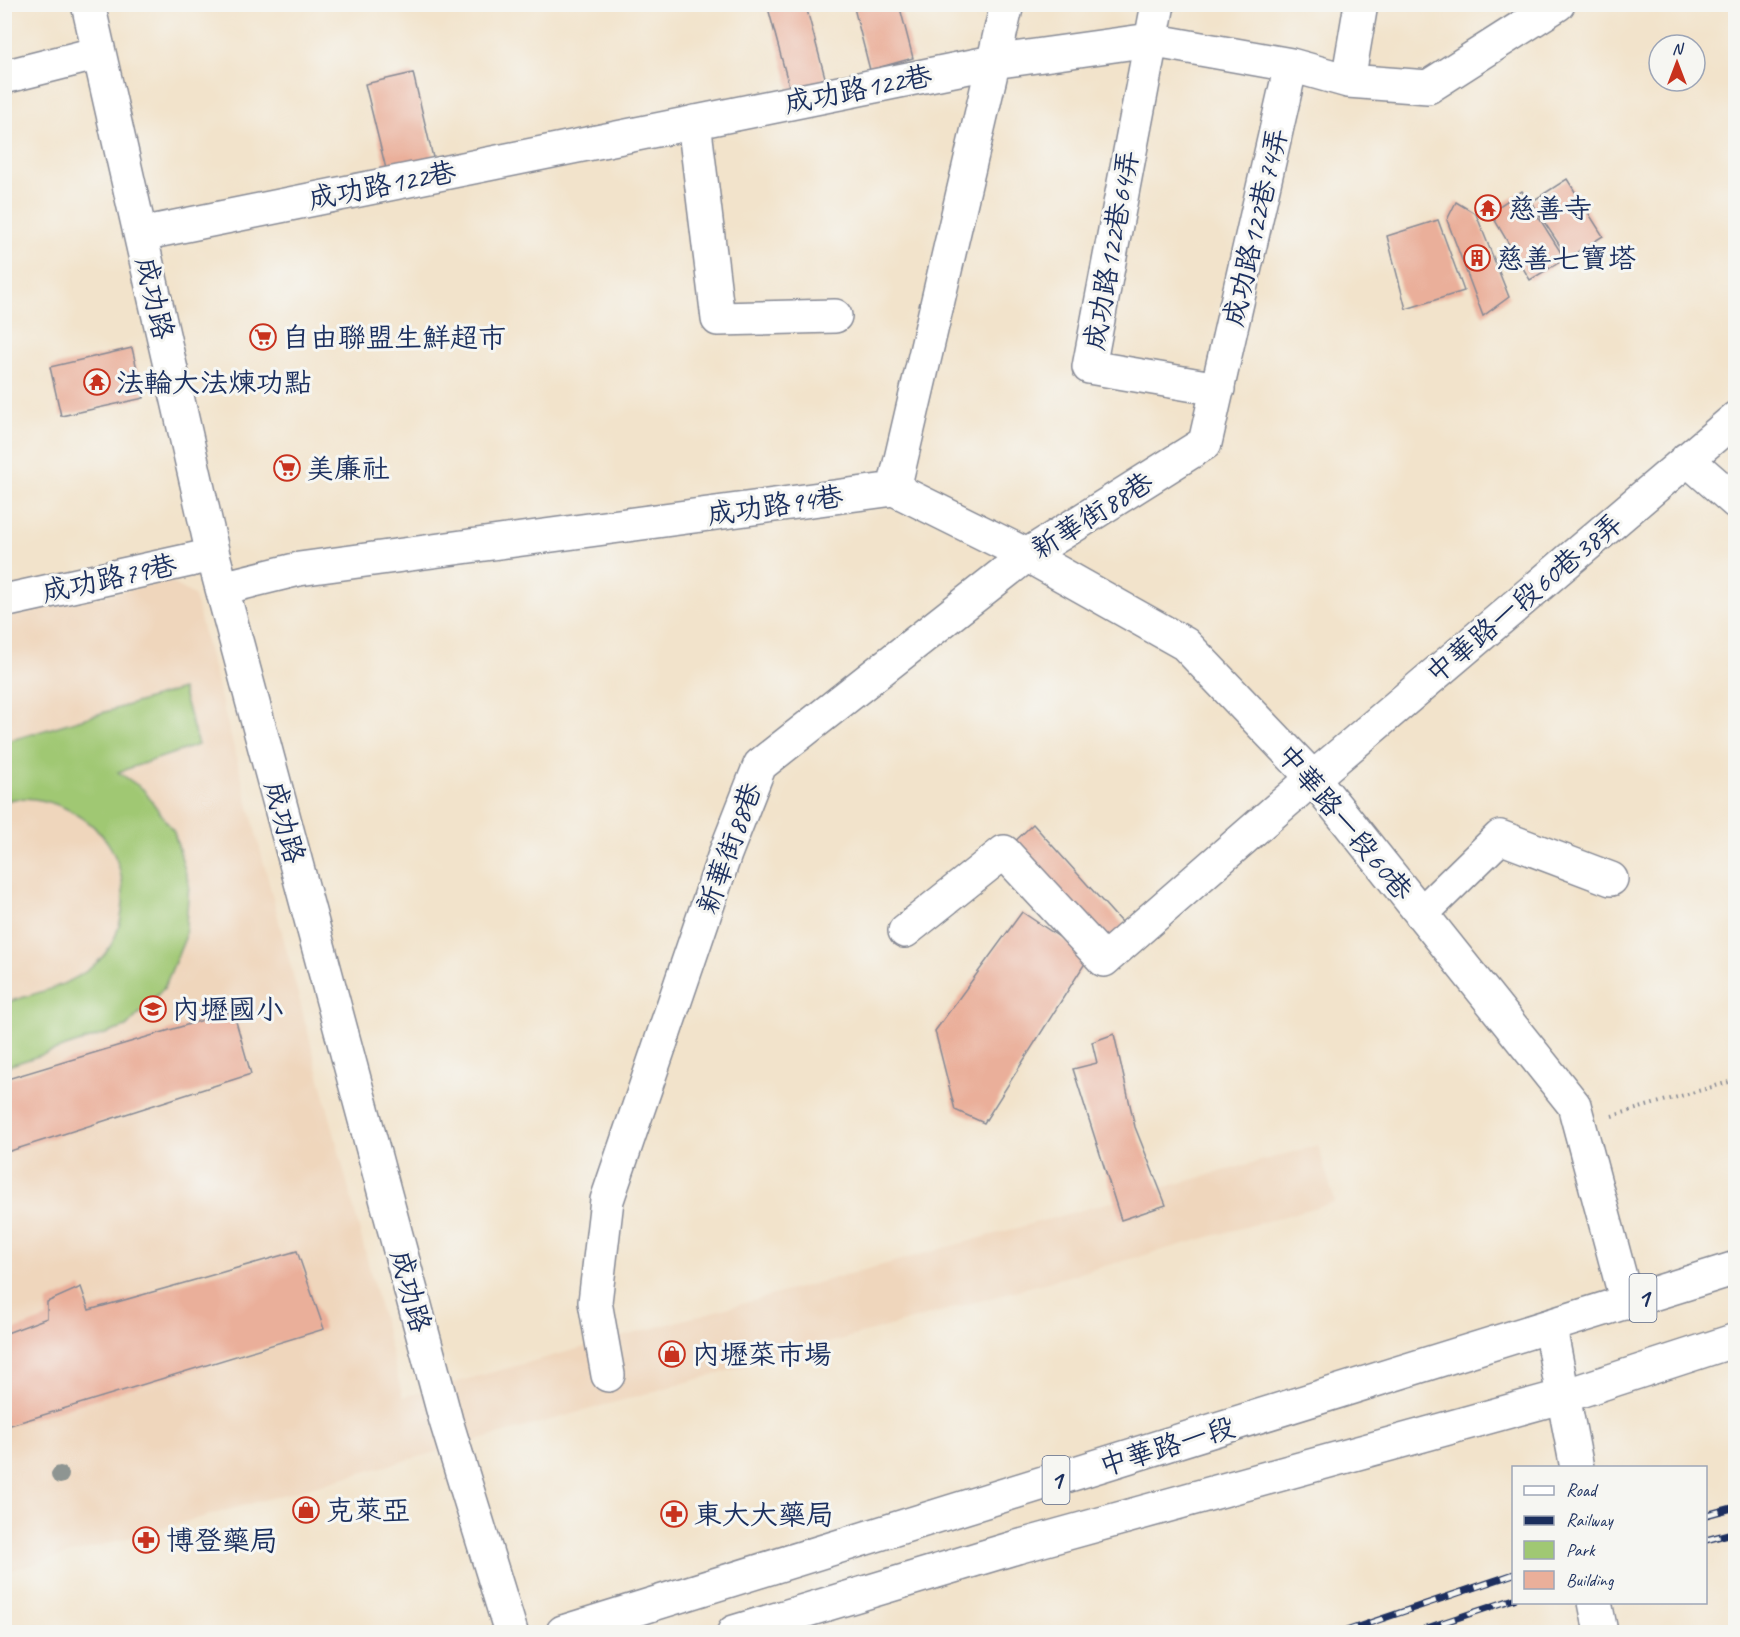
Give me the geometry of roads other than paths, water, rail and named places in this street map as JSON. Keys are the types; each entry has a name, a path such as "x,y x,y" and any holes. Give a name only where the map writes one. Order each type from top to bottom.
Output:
{"main road":[{"name":"成功路","path":"88,4 213,555 446,1421 511,1632"},
{"path":"894,489 1007,4"},
{"path":"1150,40 1158,4"},
{"path":"1348,81 1361,4"},
{"name":"成功路122巷","path":"141,234 993,62 1150,40 1291,65 1348,81 1428,87 1558,4"},
{"name":"成功路122巷64弄","path":"1150,40 1089,367 1218,389"},
{"path":"4,77 99,53"},
{"name":"成功路122巷74弄","path":"1218,389 1291,65"},
{"path":"694,122 718,319 835,316"},
{"name":"新華街88巷","path":"608,1375 595,1302 607,1200 725,854 760,765 1027,555 1205,443 1218,389"},
{"name":"中華路一段60巷38弄","path":"905,931 1004,852 1104,960 1313,778 1736,418"},
{"path":"1687,459 1736,502"},
{"name":"中華路一段60巷","path":"894,489 1027,555 1185,644 1313,778 1574,1105 1627,1303"},
{"name":"成功路94巷","path":"222,588 299,569 894,489"},
{"name":"成功路79巷","path":"4,601 213,555"},
{"path":"1421,914 1500,837 1611,879"},
{"name":"中華路一段","path":"563,1632 1550,1328 1736,1268"},
{"path":"1550,1328 1577,1466"},
{"name":"中華路一段","path":"734,1632 1017,1547 1564,1396 1736,1340"},
{"path":"1595,1604 1601,1632"}],"railway":[{"path":"1707,1515 1736,1507"},
{"path":"1707,1540 1736,1532"},
{"path":"1343,1632 1512,1575"},
{"path":"1415,1632 1512,1600"}],"place":[{"name":"慈善寺","path":"1488,208"},
{"name":"慈善七寶塔","path":"1477,258"},
{"name":"自由聯盟生鮮超市","path":"263,337"},
{"name":"法輪大法煉功點","path":"97,382"},
{"name":"美廉社","path":"287,468"},
{"name":"內壢國小","path":"153,1009"},
{"name":"內壢菜市場","path":"672,1354"},
{"name":"克萊亞","path":"306,1510"},
{"name":"東大大藥局","path":"674,1514"},
{"name":"博登藥局","path":"146,1540"}]}
